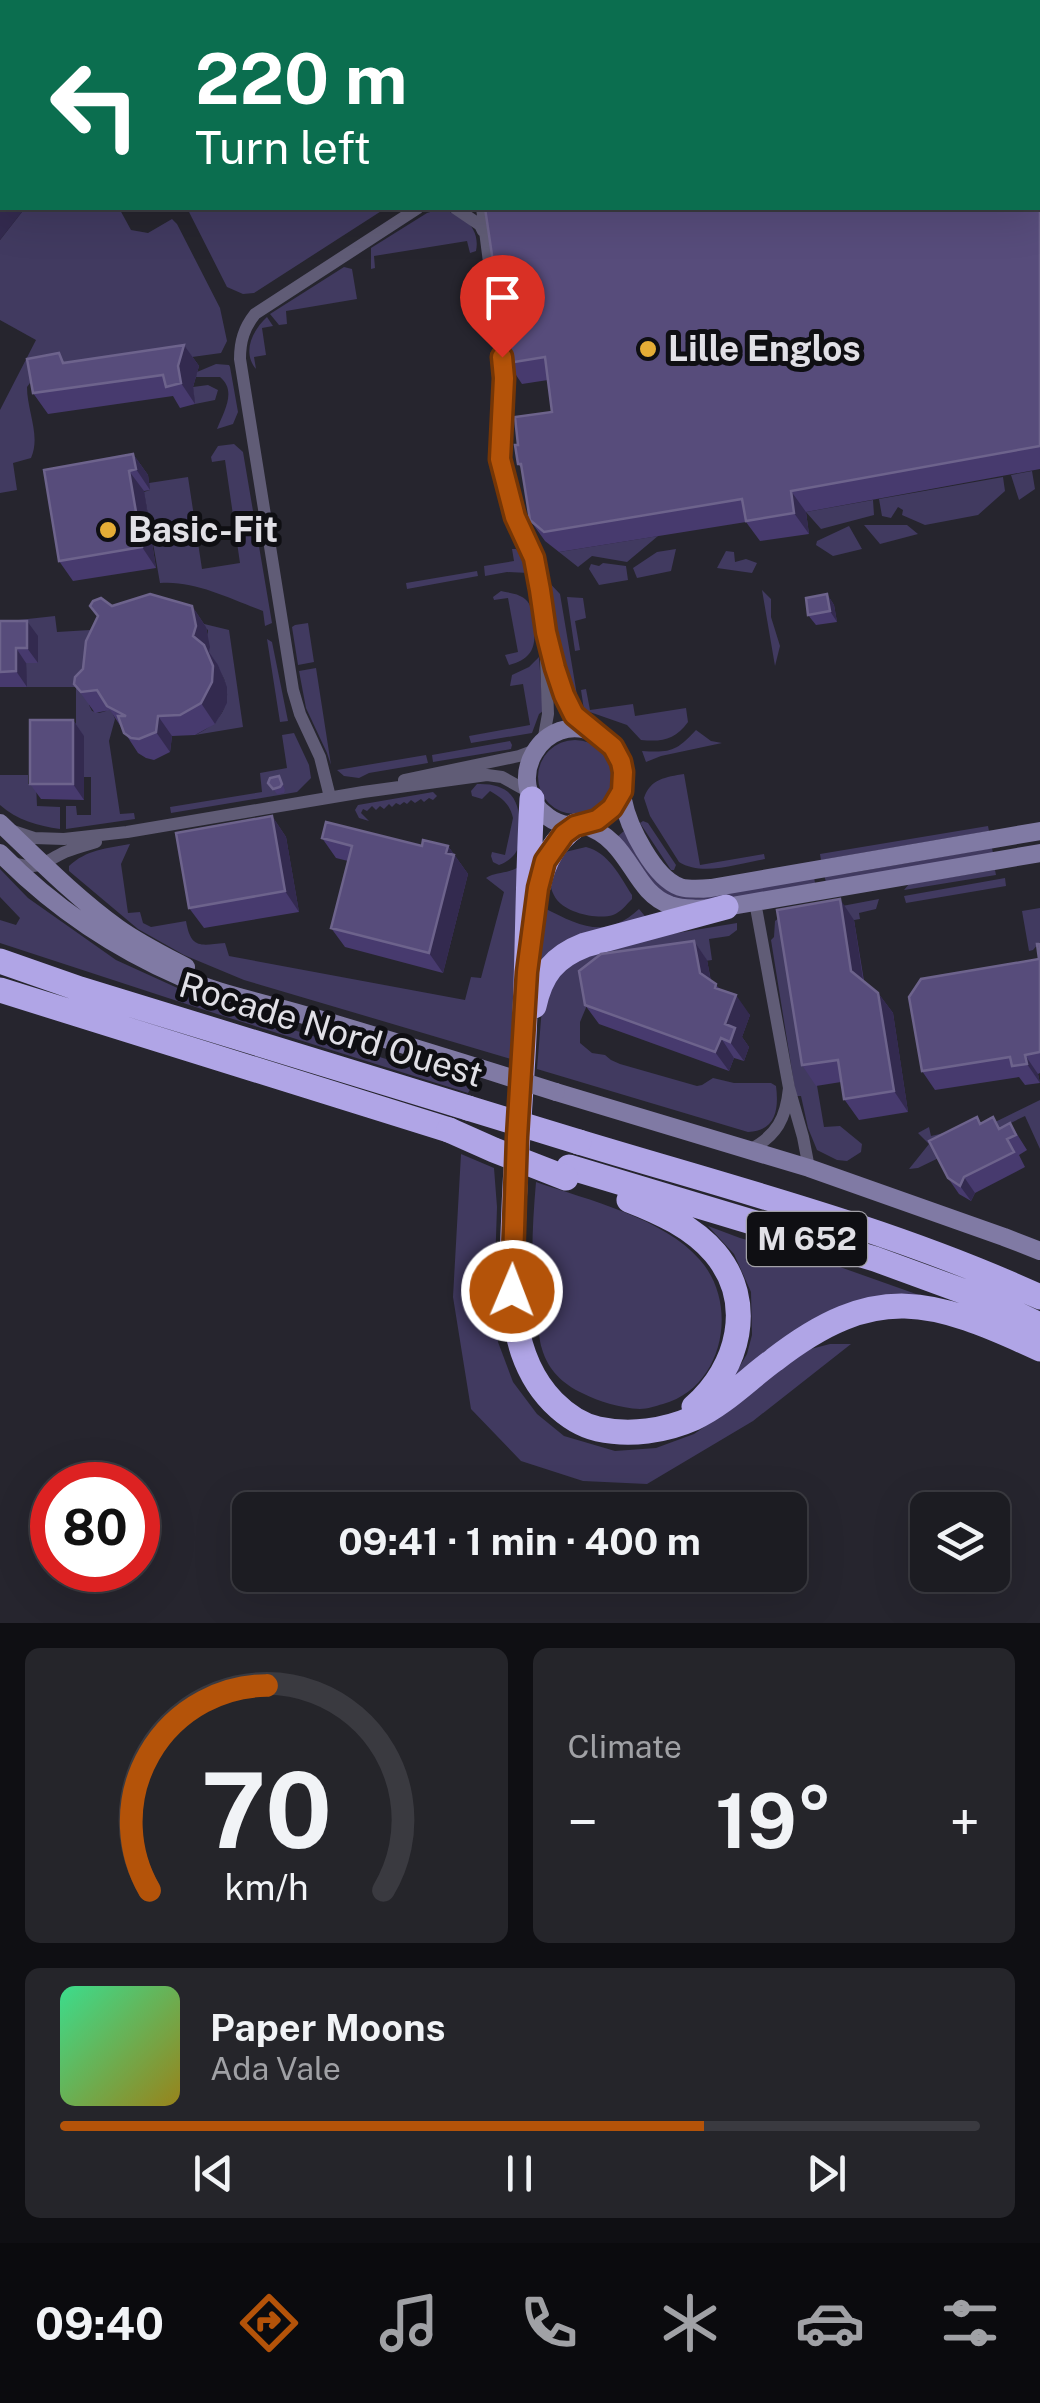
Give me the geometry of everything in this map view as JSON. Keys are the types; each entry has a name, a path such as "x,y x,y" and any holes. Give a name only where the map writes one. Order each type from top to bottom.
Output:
{"highway":[{"path":"530,795 527,972 512,1268 515,1319 525,1358 542,1390 578,1422 622,1432 671,1426 707,1395 724,1373 735,1347 738,1304 730,1278 707,1245 680,1224 567,1173"},
{"path":"527,972 542,868 560,839 579,825"},
{"path":"523,1060 538,988 556,960 585,946 726,907"},
{"name":"Rocade Nord Ouest","path":"0,961 889,1236 1040,1297"},
{"name":"Rocade Nord Ouest","path":"0,990 449,1130 567,1173"},
{"name":"M 652","path":"567,1173 875,1259 1040,1325"},
{"name":"M 652","path":"671,1426 712,1408 775,1358 816,1332 854,1314 884,1306 916,1305 956,1314 1040,1350"}],"main road":[{"path":"1040,831 694,889 670,882 658,870 630,822 622,791 623,772 609,743 581,729 565,730 539,746 528,768 530,795 539,810 554,821 600,830 660,900 684,908 726,907 1040,853"},
{"path":"579,825 609,812 622,791"},
{"path":"1,824 93,909 138,941 283,1009"},
{"path":"4,856 90,927 150,962 204,987 808,1168 1040,1252"}],"street":[{"path":"330,797 320,757 293,690 240,347 244,331 256,314 415,210"},
{"path":"458,210 480,225 487,243"},
{"path":"363,792 433,772 520,756 539,746 548,714 546,632 534,558 515,517 500,459 504,378 482,210"},
{"path":"546,632 570,710 596,734"},
{"path":"1,824 24,836 64,839 487,775 502,777 530,795"},
{"path":"4,856 28,867 43,865 74,849 127,832"},
{"path":"755,902 789,1088 808,1168"},
{"path":"749,1150 781,1124 789,1088"}],"shaded area":[{"path":"23,210 120,210 131,230 148,233 172,219 220,308 227,341 221,353 33,379 27,387 34,450 31,458 13,463 17,490 0,493 0,410 36,340 0,320 0,240"},
{"path":"188,210 383,210 254,293 243,294 227,287"},
{"path":"437,210 454,213 467,222 475,235 476,251 470,253 467,241 374,256 375,268 371,269 371,248"},
{"path":"344,267 352,269 357,299 286,311 287,324 279,325 270,314"},
{"path":"267,317 273,326 262,328 266,355 254,357 256,369 249,349"},
{"path":"216,364 230,367 238,412 233,424 217,429 228,402 228,388 220,377 196,377 197,372"},
{"path":"208,385 218,390 215,400 195,404 193,387"},
{"path":"234,444 243,452 272,623 265,626 263,611 199,587 160,583 144,492 150,490 149,483 188,477 202,569 240,563 225,460 212,462 211,457 218,446"},
{"path":"1032,471 1035,489 1019,500 1011,475"},
{"path":"1003,477 1005,491 978,515 925,525 902,515 903,510 898,507 891,518 882,516 879,499"},
{"path":"873,500 874,515 821,529 806,512"},
{"path":"864,525 907,525 918,534 880,544"},
{"path":"849,526 862,549 833,556 816,545 817,541"},
{"path":"658,536 627,562 592,556 578,567 559,552"},
{"path":"512,549 532,567 529,573 485,576 484,566 514,561"},
{"path":"676,549 671,571 637,578 633,568 657,552"},
{"path":"726,551 734,552 735,562 746,559 757,563 752,573 717,568"},
{"path":"591,564 626,566 628,580 599,585 589,569"},
{"path":"477,571 478,576 407,589 406,583"},
{"path":"543,576 560,594 577,708 565,675"},
{"path":"762,590 771,599 771,617 780,646 775,666"},
{"path":"501,591 527,601 534,629 529,655 509,665 505,655 518,652 508,598 493,597"},
{"path":"567,597 583,598 586,618 575,621 580,650 575,651"},
{"path":"55,616 57,632 90,630 108,645 89,705 99,713 106,711 109,704 115,719 109,741 120,814 134,813 135,819 66,829 66,806 76,806 77,815 91,815 91,777 84,777 84,736 76,736 76,687 27,687 26,663 37,663 0,622"},
{"path":"200,623 229,630 243,727 195,735 217,719 227,699 223,677 206,655 208,630"},
{"path":"308,623 314,662 298,665 292,627"},
{"path":"267,639 272,642 288,721 280,722"},
{"path":"539,657 543,711 532,733 471,743 469,736 530,725 523,684 510,686 512,675"},
{"path":"316,668 331,765 306,708 299,671"},
{"path":"586,689 590,710 633,704 635,716 686,708 688,722 668,738 641,740 627,725 584,710 581,690"},
{"path":"696,730 711,741 722,743 646,762 642,751 672,749"},
{"path":"294,733 311,778 297,792 171,813 170,807 262,792 260,773 287,768 282,735"},
{"path":"575,740 601,751 612,777 601,803 575,814 549,803 538,777 549,751"},
{"path":"510,741 511,749 433,762 432,755"},
{"path":"426,755 428,763 359,778 344,776 337,770"},
{"path":"684,774 700,865 764,854 765,859 710,869 679,862 650,816 644,798 655,783"},
{"path":"0,775 28,775 28,784 36,784 37,806 60,807 60,829 28,822 0,805"},
{"path":"477,784 505,790 518,808 518,846 510,859 499,865 493,862 492,852 505,855 513,818 505,802 490,791 482,799 472,796"},
{"path":"433,792 437,796 433,800 363,809 361,813 369,821 359,818 355,810 358,805"},
{"path":"643,821 676,865 674,870 640,823"},
{"path":"988,826 989,831 821,860 820,854"},
{"path":"624,831 653,875 683,895 698,898 814,877 815,883 714,901 675,898 661,892 644,875 617,837"},
{"path":"130,844 121,864 128,913 140,912 143,923 151,927 186,921 194,941 203,945 225,943 229,956 465,1000 471,977 481,978 504,892 486,878 520,866 511,1059 244,980 184,955 138,929 69,871 69,866 90,853"},
{"path":"586,847 607,859 632,895 613,915 599,917 575,912 562,905 552,892 548,876 565,852"},
{"path":"992,848 993,853 826,882 824,875 850,873"},
{"path":"0,869 28,898 116,960 217,1006 472,1086 468,1093 0,943 0,920 16,925 20,918 0,897"},
{"path":"995,870 996,875 904,890 909,884"},
{"path":"1005,878 1006,886 906,903 904,896"},
{"path":"879,899 876,909 859,913 860,919 791,931 824,1127 840,1126 862,1144 861,1152 847,1161 837,1160 817,1150 801,1096 796,1096 771,940 779,918"},
{"path":"544,908 593,927 615,924 639,909 649,921 534,987"},
{"path":"1040,908 1040,942 1029,951 1022,911"},
{"path":"737,923 737,930 729,936 709,939 712,960 615,974 593,991 580,1022 580,1043 592,1053 620,1064 697,1086 713,1078 734,1083 771,1083 776,1086 777,1103 774,1117 765,1128 748,1132 537,1069 543,995 568,960 665,935"},
{"path":"1040,1100 1040,1149 1025,1116 909,1169 929,1144 918,1133 929,1127 931,1136 985,1127"},
{"path":"461,1154 494,1168 498,1342 513,1382 537,1414 564,1436 615,1451 656,1448 694,1434 807,1350 851,1344 753,1421 647,1484 583,1481 521,1461 471,1409 453,1297"},
{"path":"536,1182 646,1222 685,1245 700,1260 720,1299 722,1321 712,1363 700,1381 683,1395 649,1408 625,1407 582,1393 552,1370 541,1346 535,1302 532,1250"},
{"path":"708,1226 933,1300 891,1295 864,1300 728,1386 747,1354 752,1335 751,1292 734,1254"}],"building":[{"path":"485,210 1040,210 1040,446 791,491 794,513 746,521 742,499 544,532 530,520 515,445 515,417 552,412 545,357 508,363"},
{"path":"184,345 178,366 181,383 166,387 163,375 33,393 27,359 59,353 63,363"},
{"name":"Basic-Fit","path":"133,454 136,469 129,471 142,547 59,561 44,470"},
{"path":"150,594 192,606 196,626 193,636 204,645 213,666 212,682 201,703 180,715 158,716 156,732 139,739 124,733 118,716 126,716 107,706 97,690 81,692 74,684 83,669 86,641 98,616 90,606 93,601 101,598 112,606"},
{"path":"827,594 830,611 808,615 806,598"},
{"path":"0,621 27,621 27,648 16,648 16,671 0,672"},
{"path":"30,720 73,720 73,784 30,784"},
{"path":"279,776 282,784 273,789 268,783 270,778"},
{"path":"272,816 285,891 189,908 176,833"},
{"path":"326,822 422,846 423,840 448,846 446,853 454,855 429,953 331,928 352,846 322,838"},
{"path":"840,899 851,971 878,993 894,1091 844,1099 838,1060 802,1065 777,910"},
{"path":"694,941 700,973 716,984 715,988 736,995 725,1024 735,1028 730,1042 721,1038 715,1052 585,1005 579,971 601,954"},
{"path":"1040,944 1040,1052 1025,1055 1027,1064 1012,1066 1010,1057 922,1071 909,997 921,979 1039,959"},
{"path":"977,1117 980,1124 993,1117 999,1129 1010,1123 1016,1135 1007,1139 1014,1152 964,1177 960,1186 948,1178 929,1141"}],"place":[{"name":"Lille Englos","path":"648,349"},
{"name":"Basic-Fit","path":"108,530"}],"route":[{"path":"502,357 500,459 515,517 534,558 555,668 570,710 613,747 623,772 622,791 612,808 597,820 575,826 564,834 542,868 527,972 512,1291"}]}
